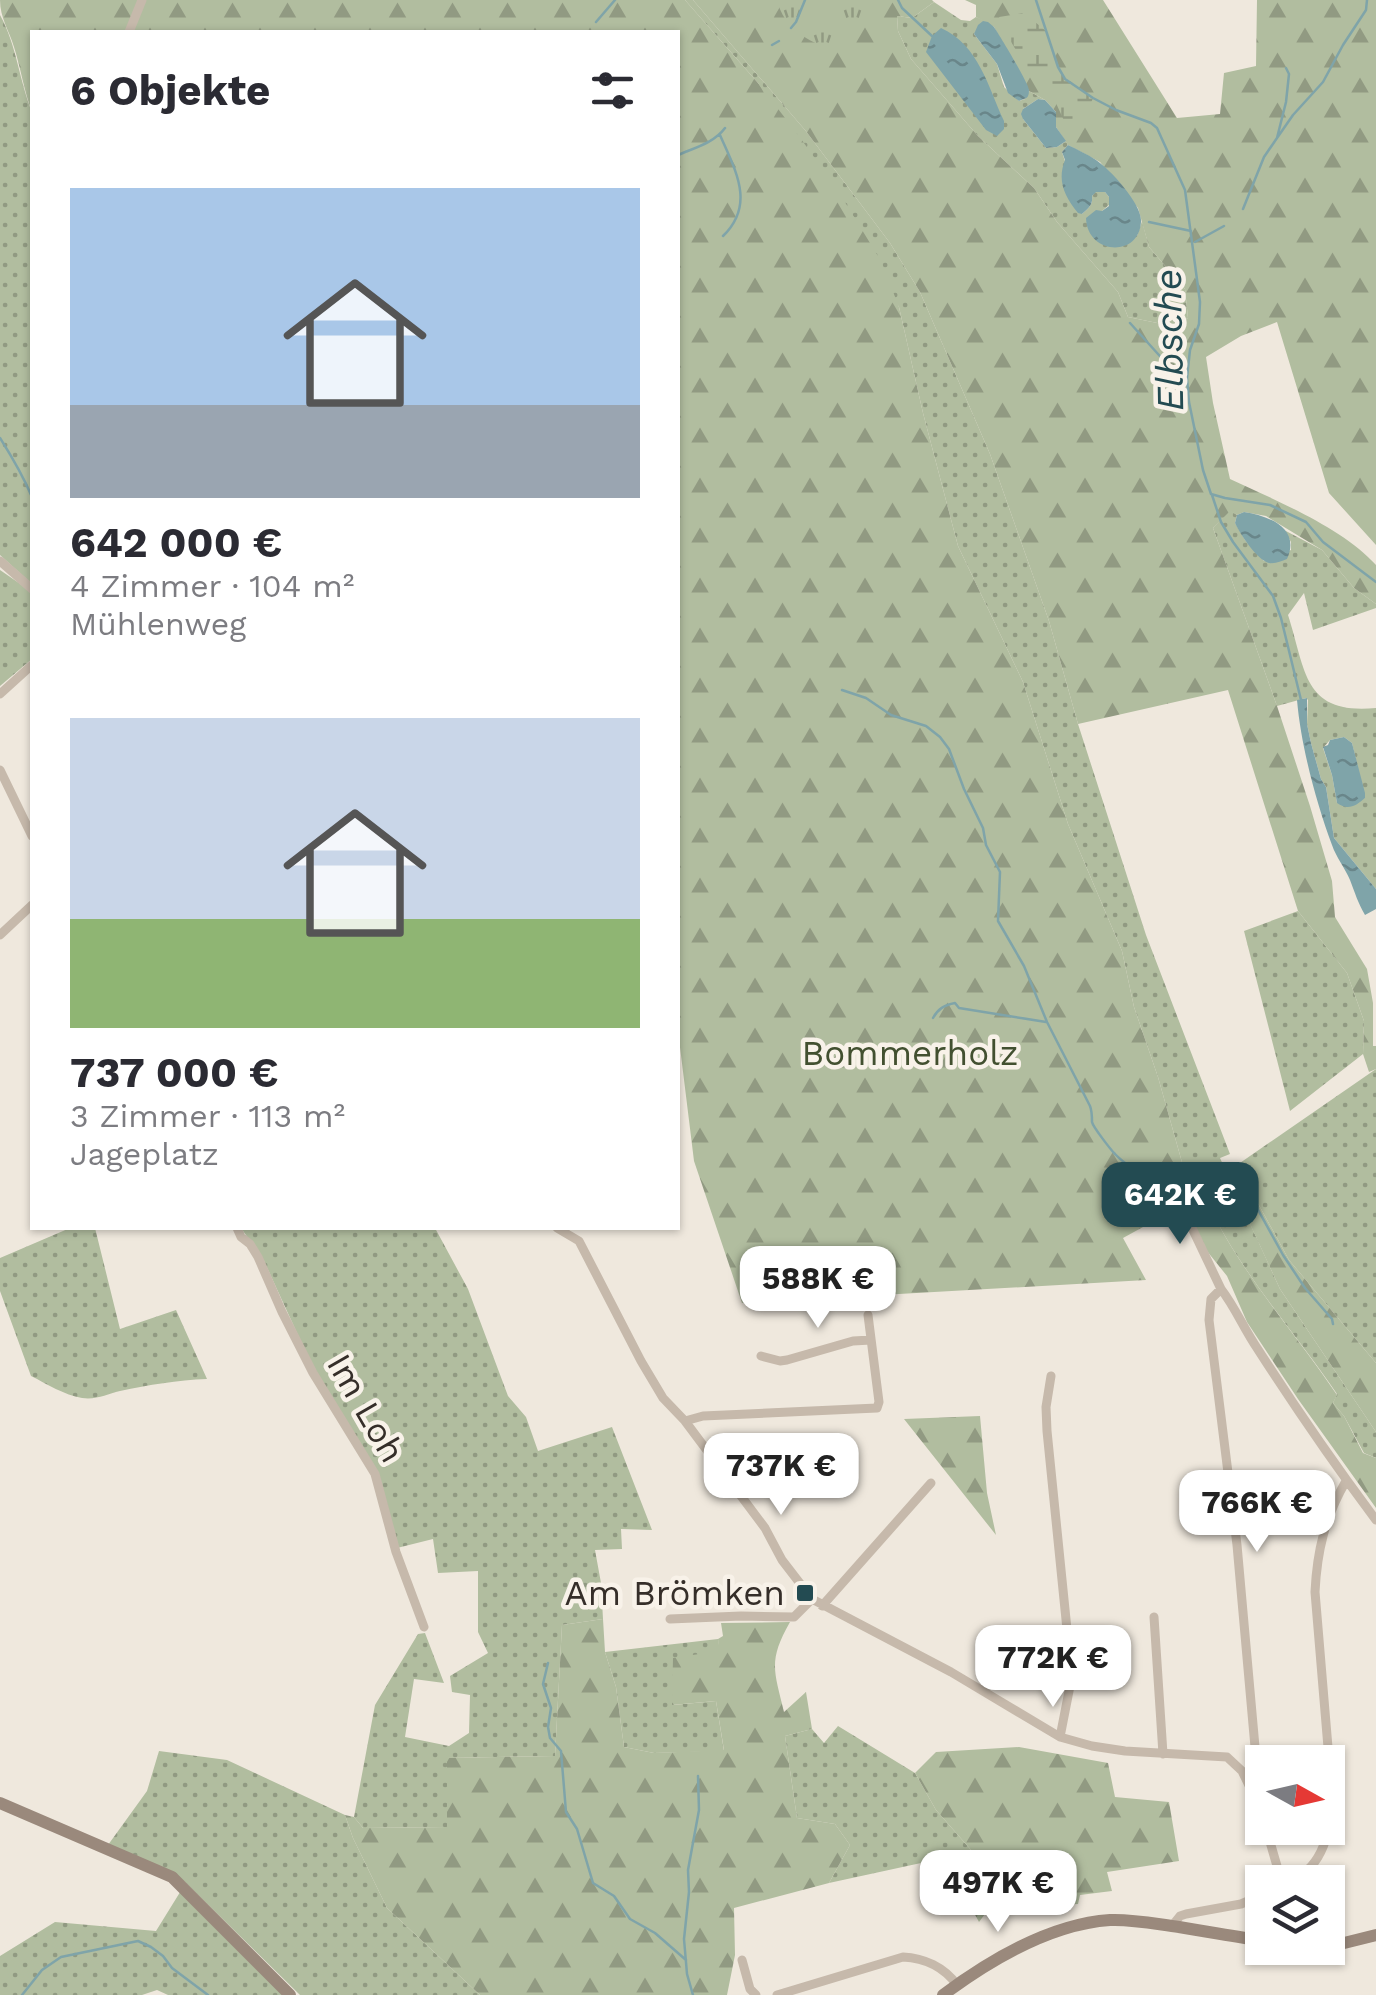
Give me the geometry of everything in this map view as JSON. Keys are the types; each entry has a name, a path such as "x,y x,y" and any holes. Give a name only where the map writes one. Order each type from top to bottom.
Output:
{"main road":[{"path":"0,1803 172,1877 290,1995"},
{"path":"943,1995 1012,1952 1078,1926 1123,1920 1245,1938"},
{"path":"1345,1943 1376,1936"}],"street":[{"path":"130,30 142,0"},
{"path":"0,561 30,587"},
{"path":"0,694 30,667"},
{"path":"0,770 30,832"},
{"path":"0,934 30,906"},
{"path":"1174,1190 1247,1334 1376,1520"},
{"name":"Im Loh","path":"238,1230 258,1257 314,1373 376,1474 396,1552 424,1628"},
{"path":"561,1230 572,1235 584,1249 663,1398 685,1421 765,1528 782,1560 812,1599 951,1672 1060,1737 1107,1749 1213,1754 1226,1757 1245,1777"},
{"path":"1221,1289 1211,1298 1209,1320 1237,1544 1256,1745"},
{"path":"685,1421 703,1416 878,1408 868,1316"},
{"path":"761,1356 788,1360 872,1340"},
{"path":"1052,1376 1046,1406 1047,1431 1070,1669 1060,1737"},
{"path":"1310,1865 1321,1849 1332,1818 1315,1592 1325,1524 1346,1481"},
{"path":"822,1606 930,1483"},
{"path":"670,1619 794,1616 812,1599"},
{"path":"1154,1617 1162,1754"},
{"path":"1172,1926 1186,1914 1245,1902"},
{"path":"777,1995 903,1958 934,1965 957,1984"},
{"path":"742,1960 750,1989 756,1995"}],"green space":[{"name":"Bommerholz","path":"0,0 685,0 799,136 881,261 899,307 958,546 1023,682 1068,824 1122,951 1134,1007 1185,1173 1196,1171 1238,1258 1337,1395 1333,1403 1363,1453 1376,1458 1376,1508 1247,1322 1227,1276 1174,1210 1123,1238 1146,1280 742,1303 694,1161 680,1047 680,30 30,30 30,106"},
{"path":"685,0 693,0 805,130 890,243 920,292 990,454 1049,621 1146,935 1230,1154 1220,1158 1280,1289 1376,1432 1376,1458 1364,1453 1333,1403 1337,1394 1238,1258 1196,1171 1185,1173 1134,1007 1122,951 1068,824 1023,682 958,546 899,307 758,83"},
{"path":"693,0 932,0 912,18 897,16 898,31 911,59 978,136 1034,188 1057,222 1118,292 1128,317 1172,326 1188,318 1185,289 1149,247 1138,208 1100,162 1068,145 1056,127 1056,112 1029,91 994,27 976,17 976,5 965,0 1103,0 1177,118 1220,114 1224,73 1256,66 1257,0 1376,0 1376,545 1329,493 1277,322 1241,336 1206,357 1230,479 1327,527 1376,565 1376,604 1354,588 1322,550 1266,516 1230,511 1213,528 1310,806 1332,881 1335,917 1367,969 1376,1069 1369,1072 1363,1054 1364,1021 1347,973 1298,911 1228,690 1078,724 1049,621 990,454 920,292 890,243 805,130"},
{"path":"777,0 876,0 833,51 791,26"},
{"path":"934,2 961,20 976,17 988,22 983,22 974,34 997,64 1004,87 1019,101 1029,91 1045,100 1038,99 1023,109 1023,119 1046,148 1066,141 1068,145 1062,152 1082,214 1096,191 1105,192 1109,205 1102,211 1137,236 1142,221 1149,247 1185,289 1188,318 1172,326 1128,317 1118,292 1057,222 1034,188 978,136 911,59 898,31 897,16 912,18"},
{"path":"1024,13 1046,31 1062,75 1093,98 1081,128 1066,125 1055,101 1033,79 999,17"},
{"path":"0,15 30,106 30,582 0,555"},
{"path":"1230,510 1237,515 1235,523 1245,540 1264,561 1291,550 1284,530 1322,550 1354,588 1376,604 1376,608 1313,630 1304,593 1288,615 1305,671 1321,696 1352,708 1376,708 1376,889 1334,838 1326,787 1307,724 1308,700 1277,706 1213,528","holes":["1344,737 1352,743 1365,798 1337,803 1323,748 1330,740"]},
{"path":"0,570 30,591 30,661 0,686"},
{"path":"1298,911 1347,973 1364,1021 1363,1054 1290,1111 1244,931"},
{"path":"1376,1069 1376,1363 1289,1260 1237,1165"},
{"path":"1237,1165 1289,1260 1376,1363 1376,1432 1280,1289 1227,1174"},
{"path":"65,1230 95,1230 120,1329 176,1310 207,1379 87,1398 31,1376 0,1291 0,1258"},
{"path":"242,1230 436,1230 468,1289 508,1396 526,1417 538,1451 612,1427 652,1530 621,1529 622,1549 595,1550 603,1619 562,1625 555,1756 447,1758 447,1827 363,1828 354,1817 375,1705 418,1634 425,1633 444,1683 414,1679 405,1737 449,1746 469,1733 470,1695 452,1692 450,1676 488,1653 478,1632 478,1571 438,1573 433,1539 397,1548 379,1476 314,1370 264,1261"},
{"path":"980,1416 987,1493 996,1535 904,1419"},
{"path":"603,1619 605,1652 616,1687 624,1747 654,1753 724,1750 716,1701 672,1705 673,1658 719,1651 721,1623 790,1622 776,1657 778,1686 784,1712 806,1692 812,1729 785,1736 797,1818 835,1824 850,1845 829,1883 734,1908 735,1955 727,1995 480,1995 387,1908 345,1815 354,1817 363,1828 447,1827 447,1758 555,1756 562,1625"},
{"path":"718,1639 720,1651 673,1705 716,1701 724,1751 654,1753 624,1747 616,1687 605,1652"},
{"path":"838,1726 915,1773 936,1810 972,1851 991,1906 979,1922 944,1858 829,1883 850,1845 835,1824 797,1818 785,1736 812,1729 824,1743"},
{"path":"1019,1747 1108,1763 1115,1797 1169,1802 1179,1861 1107,1872 1112,1891 1080,1895 1078,1904 1041,1906 1041,1897 991,1906 972,1851 936,1810 915,1773 936,1752"},
{"path":"159,1751 227,1760 345,1815 387,1908 480,1995 300,1995 185,1882 108,1845 147,1791"},
{"path":"182,1889 286,1995 168,1995 157,1990 142,1995 0,1995 0,1956 55,1922 156,1931"}],"water":[{"path":"983,21 994,27 1019,69 1029,90 1025,99 1019,101 1008,93 997,64 974,34"},
{"path":"941,28 965,45 981,68 1004,121 1004,129 997,136 986,130 926,52 932,36"},
{"path":"1038,99 1045,100 1056,112 1056,127 1066,141 1057,147 1046,148 1021,114"},
{"path":"1068,145 1102,165 1131,197 1141,222 1132,242 1123,246 1103,245 1089,230 1086,218 1109,206 1109,197 1105,192 1096,192 1089,208 1078,213 1062,181 1062,152"},
{"path":"1244,512 1280,525 1290,539 1287,559 1269,563 1254,552 1235,523 1237,515"},
{"path":"1307,698 1307,724 1326,787 1334,838 1376,889 1376,909 1365,915 1334,849 1315,792 1297,700"},
{"path":"1344,737 1352,743 1365,793 1362,801 1348,807 1337,803 1323,747 1330,740"}],"waterway":[{"path":"596,22 615,0"},
{"path":"791,28 805,0"},
{"path":"898,0 932,36"},
{"name":"Elbsche","path":"1036,0 1065,79 1093,98 1157,128 1185,190 1200,302 1199,324 1190,350 1189,402 1211,494 1270,505 1306,522 1323,542 1376,582"},
{"path":"1277,138 1323,82 1366,10 1367,0"},
{"path":"772,45 779,41"},
{"path":"1243,209 1264,157 1277,138 1286,102 1286,68"},
{"path":"680,154 710,141 725,128"},
{"path":"720,135 736,174 741,199 739,212 723,236"},
{"path":"1149,222 1191,231"},
{"path":"1195,242 1224,226"},
{"path":"1130,323 1186,385"},
{"path":"0,438 30,493"},
{"path":"1212,495 1233,542 1273,596 1301,700"},
{"path":"842,690 866,698 891,715 926,726 949,749 1000,872 998,921 1024,966 1047,1022 1090,1106 1093,1125 1120,1159 1157,1192 1163,1192"},
{"path":"933,1018 942,1008 955,1003 959,1008 1046,1022"},
{"path":"1244,1197 1251,1197 1283,1255 1333,1324"},
{"path":"548,1663 543,1684 551,1708 550,1738 561,1751 566,1812 577,1829 593,1883 614,1896 630,1919 655,1933 686,1960"},
{"path":"693,1995 684,1939 688,1870 699,1810 698,1776"},
{"path":"22,1995 42,1970 61,1957 138,1941 163,1956 172,1968 208,1995"}],"place":[{"name":"Am Brömken","path":"805,1593"}]}
